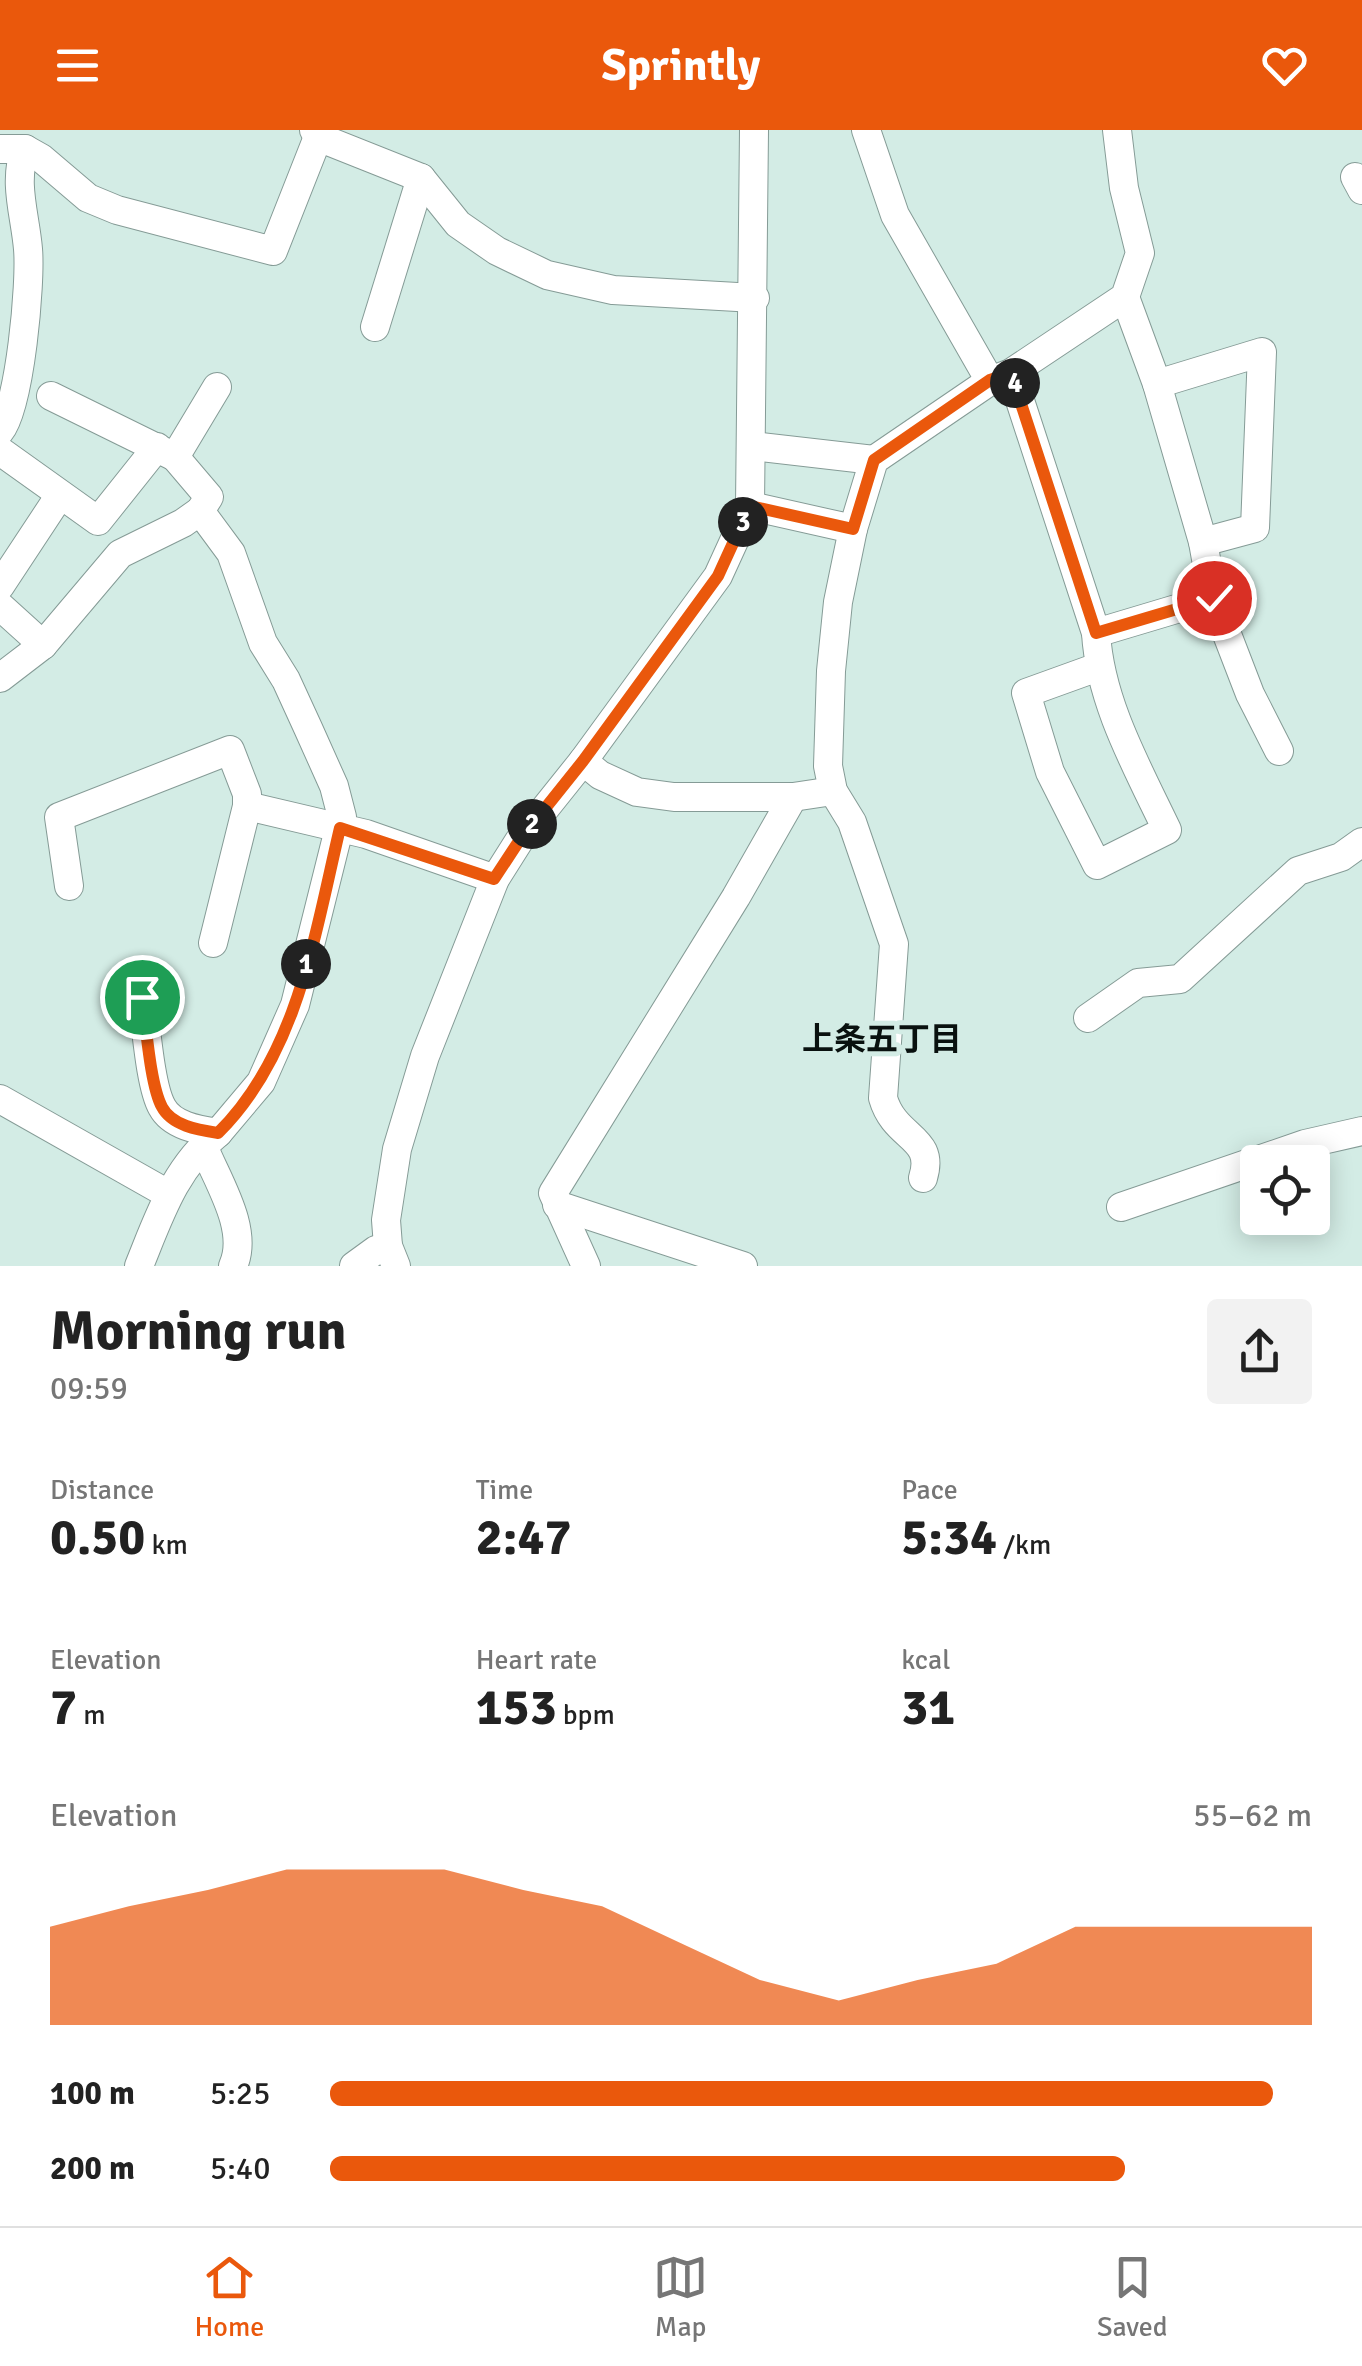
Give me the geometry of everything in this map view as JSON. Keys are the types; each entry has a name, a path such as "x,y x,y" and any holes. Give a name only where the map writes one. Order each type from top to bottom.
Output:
{"street":[{"path":"392,1256 386,1220 397,1149 425,1056 494,879 718,576 750,506 754,130"},
{"path":"866,130 895,215 1000,377 1096,633 1098,667 1128,747 1166,830 1097,865 1050,772 1026,693 1098,667"},
{"path":"923,1178 928,1162 925,1153 888,1117 883,1098 894,944 852,822 833,790 828,766 830,671 838,602 853,529 874,460 1125,297 1140,253 1124,188 1117,130"},
{"path":"12,149 41,158 88,198 117,210 273,251 316,134 421,178 458,224 498,251 546,275 613,290 755,298"},
{"path":"0,431 14,400 29,251 19,168 12,149"},
{"path":"375,327 421,178"},
{"path":"1125,297 1157,384 1203,542 1214,598 1250,694 1279,751"},
{"path":"1157,384 1262,352 1254,528 1203,542"},
{"path":"0,451 98,521 166,452 217,387"},
{"path":"0,678 43,645 120,554 200,511 209,497 166,452 50,396"},
{"path":"752,446 874,460"},
{"path":"0,586 60,495"},
{"path":"750,506 853,529"},
{"path":"139,1266 168,1194 261,1082 295,1005 342,817 334,786 286,680 263,643 232,553 200,511"},
{"path":"1096,633 1214,598"},
{"path":"0,606 43,645"},
{"path":"69,886 59,818 230,750 247,794 247,806 213,943"},
{"path":"583,761 600,775 636,792 674,797 793,797 833,790"},
{"path":"586,1266 553,1193 736,897 793,797"},
{"path":"247,806 340,828 494,879"},
{"path":"1088,1018 1138,983 1180,979 1298,871 1341,857 1362,842"},
{"path":"142,997 162,1108 176,1121 210,1139 236,1223 233,1266"},
{"path":"0,1099 168,1194"},
{"path":"1121,1207 1306,1144 1362,1131"},
{"path":"557,1205 743,1266"},
{"path":"354,1266 376,1250 392,1256"}],"district":[{"name":"上条五丁目","path":"882,1039"}],"route":[{"path":"142,997 162,1108 192,1129 218,1133 261,1082 295,1005 340,828 494,879 718,576 750,506 853,529 874,460 990,380 1011,373 1096,633 1214,598"}]}
